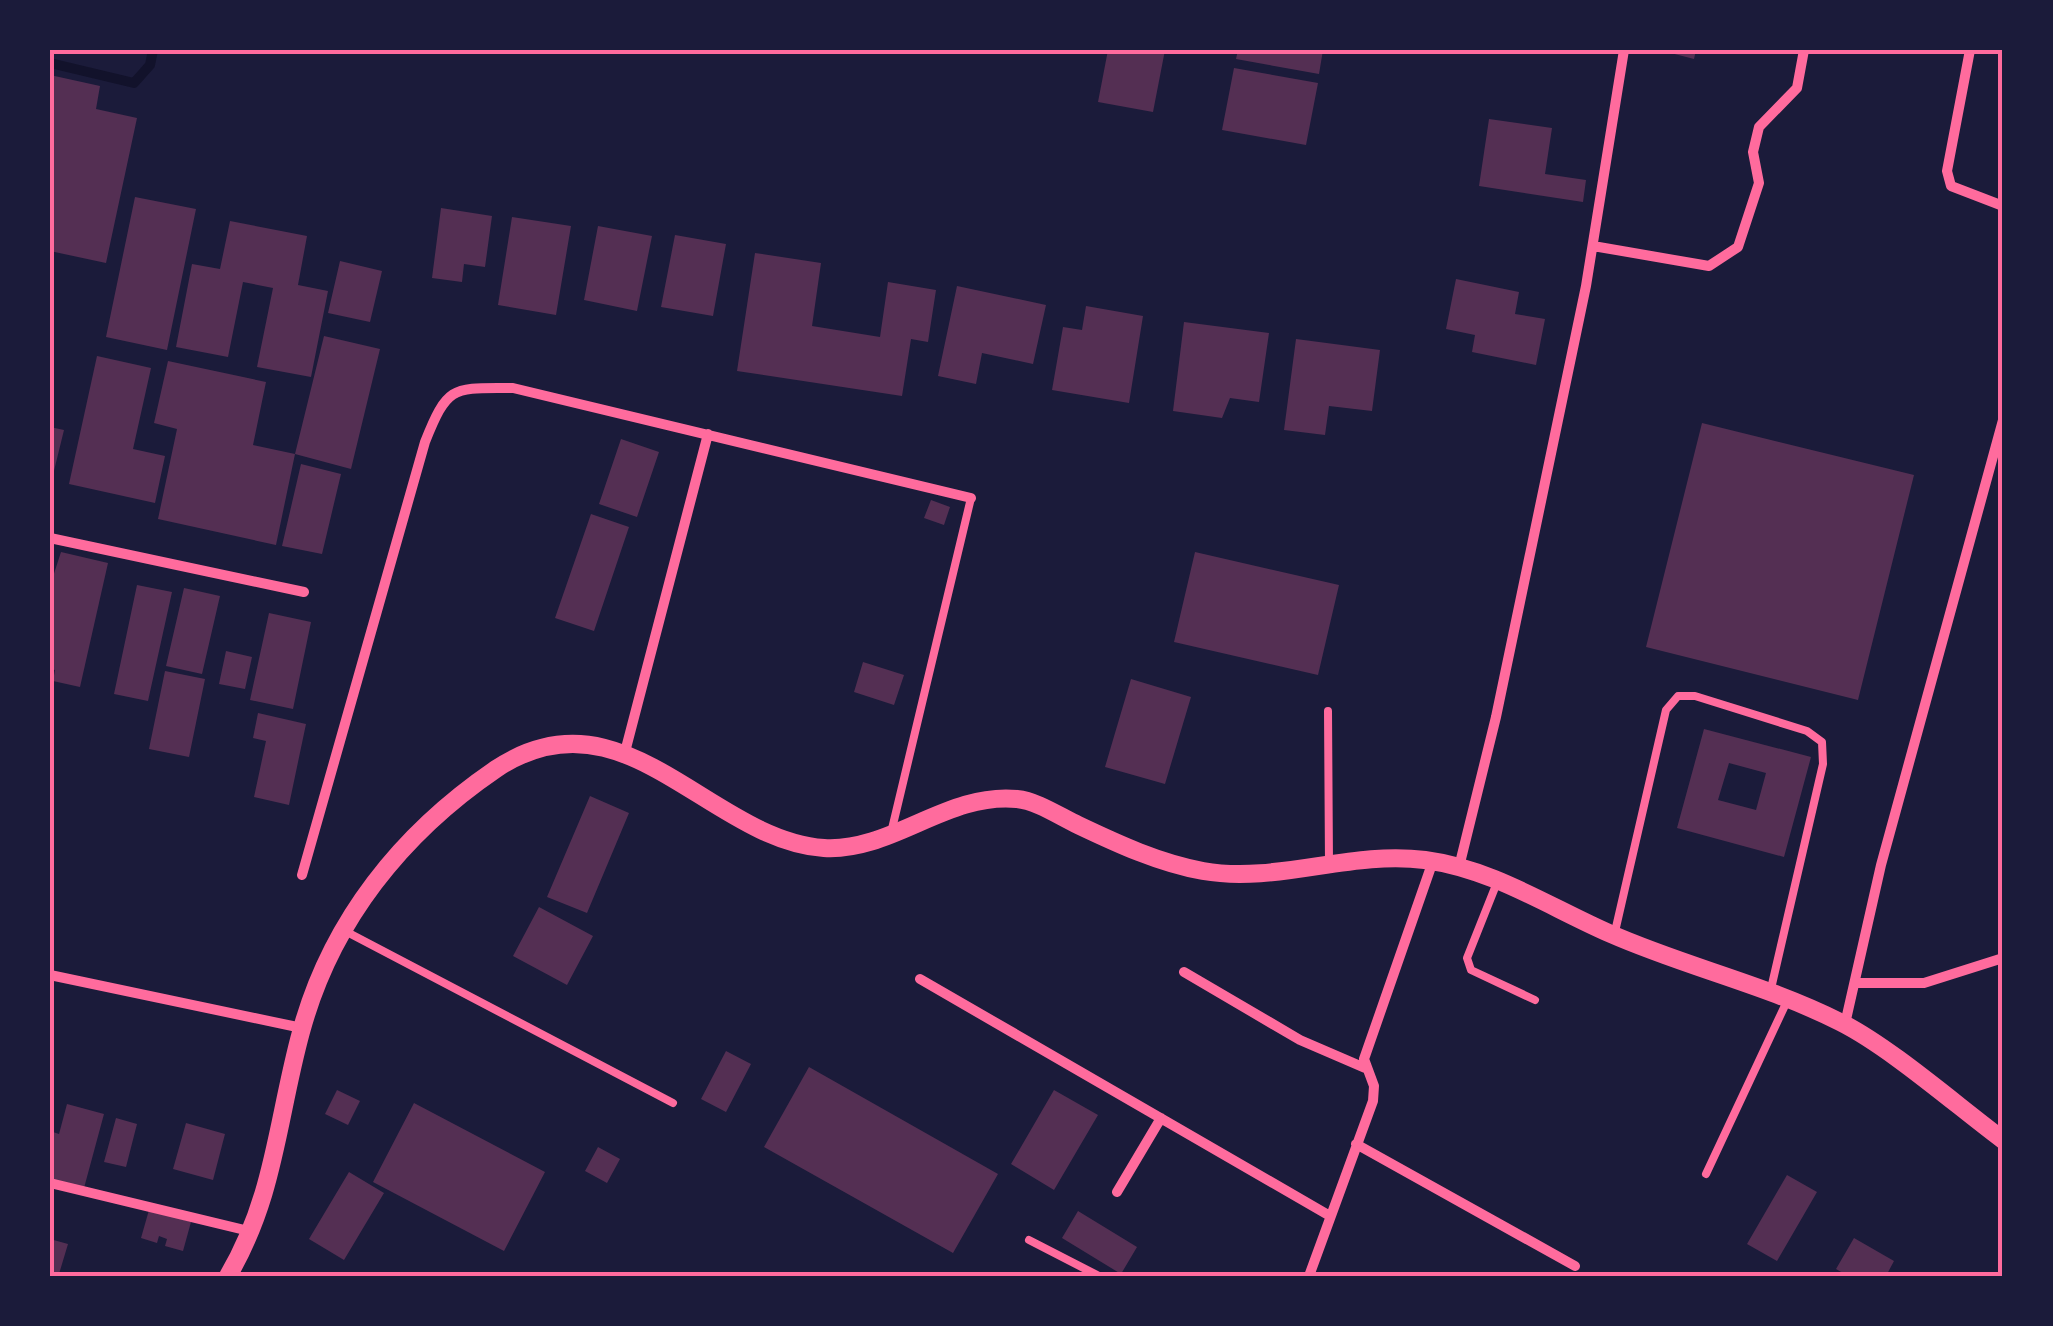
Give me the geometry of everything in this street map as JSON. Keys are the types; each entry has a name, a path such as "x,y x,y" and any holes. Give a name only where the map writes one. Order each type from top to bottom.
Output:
{"street":[{"path":"1459,867 1496,717 1592,246 1624,50"},
{"path":"1592,246 1709,266 1738,247 1759,183 1752,152 1759,127 1797,88 1804,50"},
{"path":"1970,50 1947,171 1951,186 2003,206"},
{"path":"302,875 440,403 460,390 513,388 971,498"},
{"path":"1845,1024 1881,865 2003,420"},
{"path":"625,752 708,434"},
{"path":"50,538 304,592"},
{"path":"228,1276 254,1232 302,1028 341,929 392,856 494,770 534,747 570,744 625,752 780,837 824,848 864,844 956,806 990,798 1024,799 1120,845 1182,867 1226,875 1406,858 1459,867 1614,936 1845,1024 2003,1140"},
{"path":"1310,1276 1374,1095 1364,1059 1433,861"},
{"path":"1854,983 1924,982 2003,958"},
{"path":"1184,972 1300,1040 1366,1068"},
{"path":"50,976 302,1028"},
{"path":"920,979 1330,1216"},
{"path":"1117,1192 1161,1118"},
{"path":"1356,1144 1575,1266"},
{"path":"50,1183 254,1232"}],"lane":[{"path":"891,833 971,498"},
{"path":"1614,936 1666,710 1678,696 1695,696 1807,732 1822,742 1823,764 1779,996 1706,1174"},
{"path":"1328,711 1328,863"},
{"path":"1495,886 1466,958 1471,970 1535,1000"},
{"path":"341,929 673,1104"},
{"path":"1029,1240 1100,1276"}],"building":[{"path":"1108,50 1165,50 1153,112 1098,102"},
{"path":"1238,50 1323,50 1319,74 1236,59"},
{"path":"1659,50 1696,50 1694,59"},
{"path":"1234,68 1318,83 1306,145 1222,130"},
{"path":"50,75 100,86 96,109 137,118 106,263 50,251"},
{"path":"1489,119 1552,128 1545,174 1586,180 1583,202 1479,186"},
{"path":"135,197 196,209 167,350 106,337"},
{"path":"441,208 492,216 485,267 464,264 462,282 432,278"},
{"path":"512,217 571,226 556,315 498,305"},
{"path":"230,221 307,236 298,285 328,291 311,377 257,367 273,288 243,282 228,357 176,347 192,264 220,269"},
{"path":"598,226 652,236 637,311 584,300"},
{"path":"675,235 726,244 713,316 661,307"},
{"path":"755,253 821,263 812,326 880,337 888,282 936,290 928,342 911,339 902,396 737,371"},
{"path":"340,261 382,271 370,322 328,313"},
{"path":"1456,279 1519,292 1515,314 1545,319 1536,365 1472,352 1475,335 1446,329"},
{"path":"957,286 1046,305 1033,364 982,353 976,384 938,376"},
{"path":"1086,306 1143,316 1129,403 1052,390 1063,327 1082,330"},
{"path":"1184,322 1269,333 1259,402 1230,398 1222,418 1173,411"},
{"path":"324,336 380,349 351,469 295,454"},
{"path":"1296,339 1380,350 1372,411 1329,406 1325,435 1284,430"},
{"path":"97,356 151,368 133,449 165,456 155,503 69,484"},
{"path":"168,361 266,382 253,445 295,454 276,545 158,519 177,429 154,423"},
{"path":"1702,423 1914,475 1858,700 1646,647"},
{"path":"50,427 64,430 51,483 50,483"},
{"path":"621,439 659,452 637,517 599,504"},
{"path":"301,464 341,474 322,554 282,546"},
{"path":"931,500 950,507 944,525 924,518"},
{"path":"591,514 629,527 594,631 555,618"},
{"path":"61,552 108,563 80,687 53,681 55,670 50,669 50,586"},
{"path":"1195,552 1339,585 1318,675 1174,642"},
{"path":"137,585 172,592 148,701 114,694"},
{"path":"184,588 220,596 202,674 166,666"},
{"path":"269,613 311,622 293,709 250,700"},
{"path":"226,651 252,657 245,689 219,684"},
{"path":"863,662 904,675 894,705 854,692"},
{"path":"165,671 205,679 189,757 149,749"},
{"path":"1131,679 1191,697 1165,784 1105,767"},
{"path":"258,713 306,724 289,805 254,797 266,741 253,738"},
{"path":"1704,729 1811,757 1784,857 1677,828","holes":["1729,763 1766,773 1756,810 1718,800"]},
{"path":"590,796 629,813 587,913 547,897"},
{"path":"539,907 593,936 567,985 513,956"},
{"path":"726,1051 751,1064 726,1112 701,1099"},
{"path":"809,1067 998,1174 953,1253 764,1147"},
{"path":"337,1090 360,1101 348,1125 325,1114"},
{"path":"1054,1090 1098,1115 1054,1190 1011,1164"},
{"path":"414,1103 545,1172 504,1251 373,1182"},
{"path":"67,1104 104,1114 84,1188 50,1179 50,1131 59,1134"},
{"path":"116,1118 137,1124 126,1167 104,1162"},
{"path":"186,1123 225,1134 213,1180 173,1169"},
{"path":"598,1147 620,1159 607,1183 585,1171"},
{"path":"349,1172 384,1193 344,1260 309,1239"},
{"path":"1787,1175 1817,1192 1777,1261 1747,1244"},
{"path":"149,1210 191,1222 183,1251 165,1246 167,1239 159,1236 157,1243 141,1238"},
{"path":"1078,1211 1137,1247 1121,1274 1062,1238"},
{"path":"1854,1238 1894,1261 1886,1276 1848,1276 1836,1269"},
{"path":"50,1239 68,1244 59,1274 50,1272"}],"waterway":[{"path":"50,63 134,83 150,65 153,50"}]}
